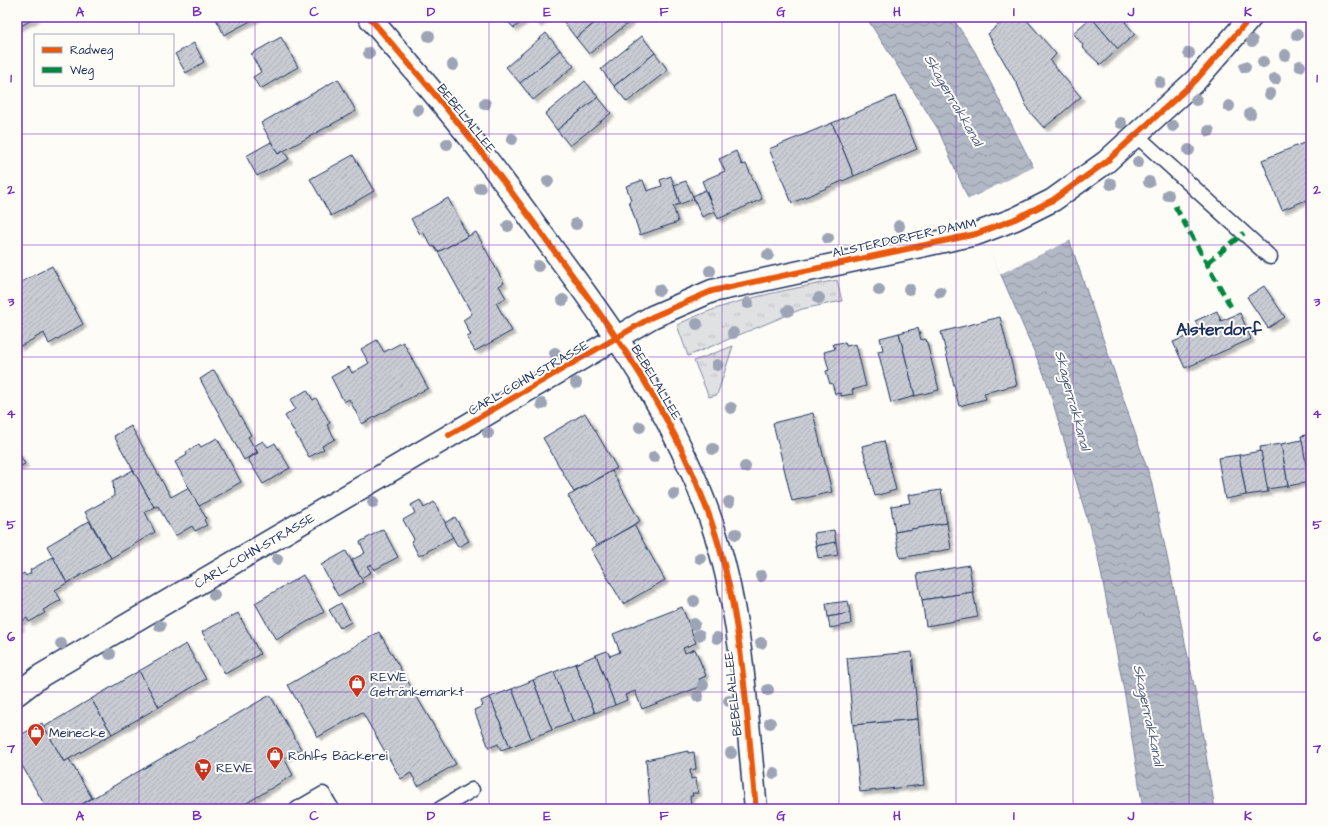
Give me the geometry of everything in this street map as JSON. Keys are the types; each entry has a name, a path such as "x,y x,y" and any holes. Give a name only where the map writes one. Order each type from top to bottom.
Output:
{"street":[{"name":"BEBELALLEE","path":"369,17 484,155 618,338 650,388 679,442 701,492 717,539 734,605 756,809"},
{"name":"ALSTERDORFER DAMM","path":"618,338 652,317 712,291 976,234 1015,219 1054,200 1106,162 1196,80 1251,17"},
{"name":"CARL-COHN-STRASSE","path":"17,694 56,667 618,338"}],"lane":[{"path":"1136,135 1270,257"},
{"path":"440,809 472,790"},
{"path":"297,809 323,794 332,809"}],"green space":[{"path":"837,280 842,301 802,309 688,356 677,325 715,309 755,297"},
{"path":"733,346 717,395 709,397 694,361"}],"water":[{"name":"Skagerrakkanal","path":"866,17 952,17 975,52 1068,236 1151,480 1196,695 1215,809 1143,809 1126,701 1097,552 1046,379 938,129"}],"pier":[{"path":"1036,166 1071,240 1000,274 967,200"}],"building":[{"path":"17,17 37,17 17,28"},
{"path":"215,17 258,17 224,35"},
{"path":"504,17 528,17 514,28"},
{"path":"533,17 546,17 538,24"},
{"path":"569,17 602,17 576,38 563,21"},
{"path":"602,17 629,17 632,20 589,54 576,38"},
{"path":"1007,17 1024,17 1056,54 1050,61 1081,97 1044,128 1028,110 1018,86 988,34"},
{"path":"1084,17 1091,17 1118,49 1101,65 1082,47 1083,45 1073,33 1087,21"},
{"path":"1091,17 1123,17 1126,21 1125,22 1135,34 1118,49"},
{"path":"546,33 560,50 520,83 506,67"},
{"path":"642,36 655,53 614,86 601,69"},
{"path":"281,37 298,67 260,89 253,77 261,72 251,54"},
{"path":"194,43 204,62 186,73 175,54"},
{"path":"560,50 574,66 533,100 520,83"},
{"path":"655,53 668,70 627,102 614,86"},
{"path":"338,79 356,111 278,154 261,123"},
{"path":"585,81 598,97 557,130 545,114"},
{"path":"895,96 917,149 854,176 832,123"},
{"path":"598,97 611,113 570,146 557,130"},
{"path":"832,123 854,176 792,203 769,149"},
{"path":"1311,140 1311,198 1282,210 1262,160"},
{"path":"271,142 278,154 284,151 289,159 257,176 246,156"},
{"path":"736,151 742,165 746,164 762,199 718,219 702,181 725,171 719,159"},
{"path":"353,155 374,191 331,216 310,179"},
{"path":"671,176 680,204 673,206 678,222 640,235 629,201 631,200 626,186 643,180 647,191 662,186 660,180"},
{"path":"686,181 694,199 680,204 674,185"},
{"path":"705,190 715,211 702,217 693,196"},
{"path":"448,198 468,236 438,252 434,246 432,247 423,232 420,234 411,219"},
{"path":"476,232 504,283 499,286 506,298 496,303 512,331 475,351 467,337 471,335 463,320 472,314 438,252"},
{"path":"52,266 83,324 49,344 44,333 19,347 17,343 17,284"},
{"path":"1264,286 1285,317 1268,328 1247,297"},
{"path":"1217,311 1221,321 1240,313 1251,339 1185,368 1173,342 1200,331 1195,321"},
{"path":"1000,317 1017,385 984,393 986,399 959,406 941,332"},
{"path":"918,328 921,340 926,339 939,390 915,396 899,333"},
{"path":"899,333 915,396 891,403 878,351 883,350 880,338"},
{"path":"377,340 384,352 403,342 428,388 362,424 349,399 344,402 331,377 349,367 352,373 369,363 361,349"},
{"path":"845,342 846,346 856,344 866,386 852,390 853,394 841,396 841,393 835,394 832,383 830,384 826,371 829,370 824,352 835,349 833,344"},
{"path":"214,370 251,435 248,437 257,452 244,460 200,379"},
{"path":"307,390 313,400 316,398 330,423 327,425 335,439 322,446 324,449 309,457 285,416 295,409 290,400"},
{"path":"585,413 617,468 574,492 543,438"},
{"path":"813,413 832,492 792,501 773,423"},
{"path":"131,426 171,497 189,487 206,518 204,520 207,525 195,531 192,526 175,536 158,506 154,507 114,436"},
{"path":"1311,434 1311,477 1308,478 1301,436"},
{"path":"217,438 241,482 199,506 175,462 187,455 186,452 199,444 201,447"},
{"path":"1302,440 1309,482 1288,486 1281,444"},
{"path":"263,441 268,447 275,443 290,468 263,484 248,459 258,453 254,446"},
{"path":"884,441 896,490 875,496 862,446"},
{"path":"1281,444 1288,486 1267,489 1260,447"},
{"path":"17,450 25,464 17,468"},
{"path":"1261,451 1268,492 1246,495 1239,455"},
{"path":"1239,455 1246,495 1225,499 1218,458"},
{"path":"133,470 154,507 145,512 155,532 111,558 85,512 114,496 113,481"},
{"path":"612,471 640,521 597,546 568,496"},
{"path":"941,490 947,523 895,532 891,506 910,503 908,495"},
{"path":"420,500 424,508 434,502 453,537 419,556 411,541 414,539 403,520 415,513 411,505"},
{"path":"455,517 469,541 458,547 445,523"},
{"path":"89,521 111,558 67,583 47,546"},
{"path":"947,523 951,549 900,558 895,532"},
{"path":"634,525 665,580 623,604 591,549"},
{"path":"383,529 398,557 374,570 371,564 367,566 371,572 361,578 352,560 365,553 360,542"},
{"path":"834,530 836,542 816,546 814,533"},
{"path":"836,542 838,555 818,558 816,546"},
{"path":"346,551 363,582 338,596 321,565"},
{"path":"53,557 67,583 55,590 61,600 43,610 45,613 29,622 27,618 19,623 21,627 17,629 17,577 24,573 26,576 31,573 30,570"},
{"path":"969,565 973,592 922,600 917,574"},
{"path":"303,575 324,612 276,640 255,603"},
{"path":"973,592 978,617 926,626 922,600"},
{"path":"848,601 850,613 828,617 826,604"},
{"path":"341,603 351,622 340,628 329,610"},
{"path":"682,607 696,643 683,648 685,653 695,649 706,676 699,679 702,686 642,709 635,691 625,695 627,700 615,705 596,655 607,651 610,656 620,652 613,634"},
{"path":"238,613 260,654 225,674 202,632"},
{"path":"850,613 851,624 830,628 828,617"},
{"name":"REWE Getränkemarkt","path":"379,632 456,764 418,786 411,773 401,779 362,712 318,737 288,685"},
{"path":"186,644 206,679 159,707 139,671"},
{"path":"912,652 918,719 853,725 847,658"},
{"path":"596,655 615,705 595,713 575,664"},
{"path":"575,664 595,713 573,722 554,672"},
{"path":"139,671 159,707 112,734 91,699"},
{"path":"554,672 573,722 552,730 533,680"},
{"path":"533,680 552,730 531,738 512,689"},
{"path":"512,689 531,738 510,747 490,697"},
{"path":"270,695 301,749 284,758 293,775 237,809 74,809"},
{"path":"490,697 510,747 501,750 498,744 489,748 474,710 483,706 481,701"},
{"path":"91,699 112,734 64,762 44,727"},
{"path":"918,719 924,785 860,792 853,725"},
{"path":"42,723 64,762 69,759 92,798 74,809 47,809 17,757 17,737"},
{"path":"688,751 688,753 694,752 696,769 690,770 691,779 696,778 698,793 692,793 693,796 690,796 691,809 650,809 646,760"}],"marked path":[{"path":"1175,206 1231,307"},
{"path":"1207,263 1244,233"}],"cycle path":[{"path":"369,17 428,86 512,192 604,320 649,388 669,424 703,499 726,571 733,605 743,673 756,809"},
{"path":"449,435 652,317 712,291 976,234 1015,219 1053,200 1106,162 1196,80 1251,17"}],"place":[{"name":"REWE Getränkemarkt","path":"357,698"},
{"name":"Meinecke","path":"36,747"},
{"name":"Rohlfs Bäckerei","path":"275,770"},
{"name":"REWE","path":"203,782"}],"district":[{"name":"Alsterdorf","path":"1219,329"}]}
